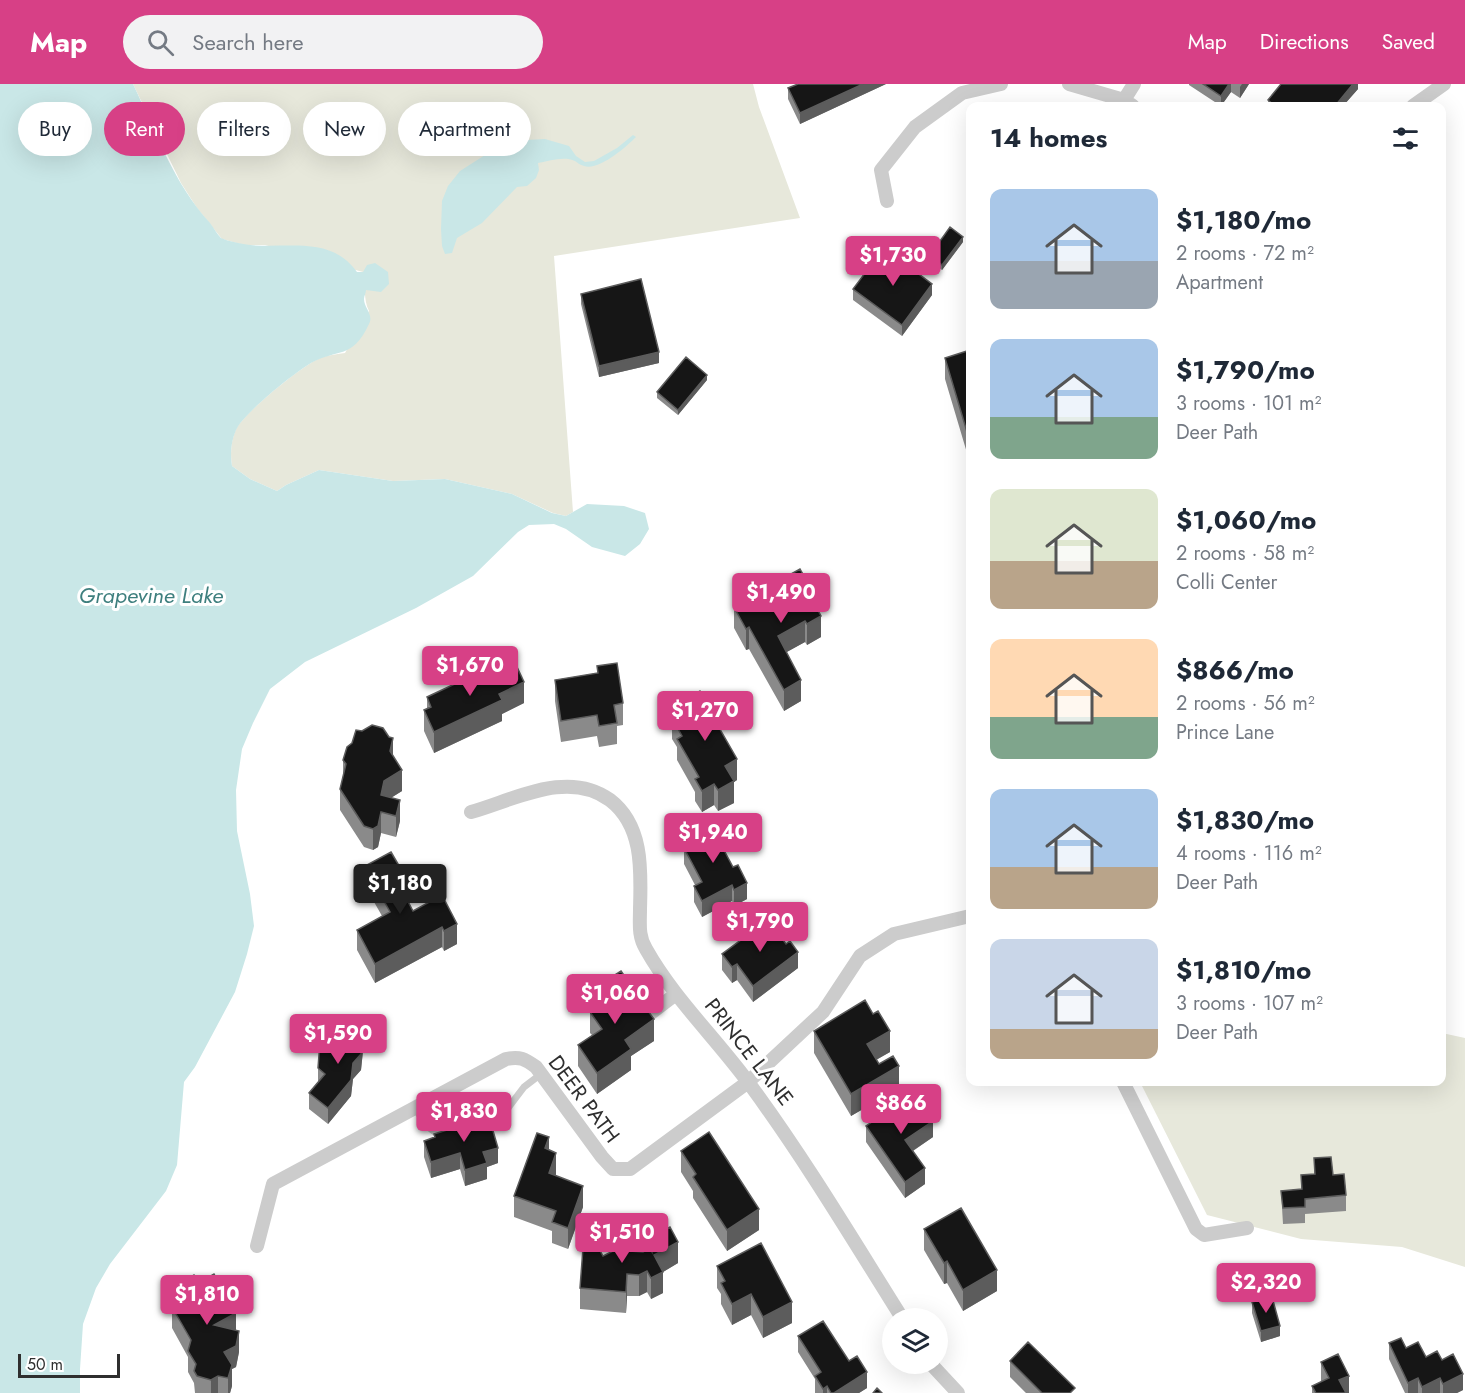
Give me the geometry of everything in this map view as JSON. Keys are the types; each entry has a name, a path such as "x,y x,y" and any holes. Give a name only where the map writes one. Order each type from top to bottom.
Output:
{"street":[{"path":"887,201 881,170 915,128 962,93 1001,84"},
{"path":"1069,84 1126,102"},
{"path":"1129,102 1134,84"},
{"path":"1419,102 1444,84"},
{"name":"PRINCE LANE","path":"471,812 553,787 576,787 610,800 628,822 639,847 639,934 645,948 676,994 748,1082 810,1171 896,1308"},
{"name":"DEER PATH","path":"256,1246 273,1184 506,1059 524,1058 536,1067 613,1169 630,1168 748,1082 823,1012 860,956 894,934 966,916"},
{"path":"643,1018 676,994"},
{"path":"1125,1086 1196,1229 1204,1235 1247,1228"},
{"path":"940,1374 958,1393"}],"lane":[{"path":"475,1124 505,1112 524,1087 541,1074"},
{"path":"415,1107 427,1126 436,1133 455,1129"}],"shaded area":[{"path":"133,84 753,84 759,107 800,218 554,256 573,512 566,516 553,513 512,494 445,479 393,481 319,470 277,491 250,479 232,466 231,447 236,429 262,401 302,369 322,357 345,353 369,311 363,272 265,245 244,245 222,239 197,208 168,156 185,156 185,102 142,102"},
{"path":"1446,1034 1465,1038 1465,1267 1402,1247 1301,1239 1207,1215 1142,1086 1446,1086"}],"water":[{"name":"Grapevine Lake","path":"0,84 133,84 141,102 104,102 104,156 166,156 186,192 221,238 250,245 316,247 331,251 345,259 357,272 363,272 367,265 375,263 388,272 389,284 381,292 366,290 364,302 370,315 370,321 357,343 303,368 249,414 236,430 231,452 232,466 250,479 277,491 319,470 393,481 445,479 512,494 552,513 566,516 587,504 624,506 645,513 649,529 640,544 625,556 592,547 566,529 554,524 529,525 518,532 473,576 416,608 305,662 270,689 242,749 236,790 237,831 254,926 235,992 195,1067 184,1082 177,1165 166,1191 110,1264 96,1288 83,1324 80,1393 0,1393"},
{"path":"633,135 636,137 612,157 590,167 566,159 538,163 539,170 536,178 527,186 517,187 482,223 457,238 452,253 445,254 441,229 442,201 448,186 460,171 484,156 531,156 531,140 545,139 569,146 576,156 585,162 594,161 617,148"}],"building":[{"path":"798,84 863,84 800,113 788,88"},
{"path":"1203,84 1229,84 1221,96"},
{"path":"1281,84 1353,84 1338,102 1270,102 1268,100"},
{"path":"950,227 963,237 942,265 930,255"},
{"path":"884,248 932,284 902,325 853,289"},
{"path":"641,279 659,352 599,366 581,294"},
{"path":"966,351 966,429 945,358"},
{"path":"686,357 707,375 678,410 657,392"},
{"path":"800,569 817,599 813,601 821,616 807,624 805,621 778,636 801,680 784,690 749,627 746,629 734,607 751,597 759,611 789,594 780,580"},
{"path":"617,663 623,703 614,705 617,723 599,726 597,715 561,721 555,680 598,673 597,666"},
{"path":"493,666 497,676 517,667 524,682 499,694 502,700 434,732 424,710 431,707 427,697"},
{"path":"700,691 705,700 711,696 720,712 713,717 737,759 725,766 734,781 718,790 714,784 702,791 695,779 699,777 677,739 682,736 672,718 684,711 679,703"},
{"path":"372,725 383,728 389,737 393,738 390,751 402,770 384,781 381,795 400,800 396,816 381,812 378,826 373,829 364,826 340,789 346,764 343,760 347,747 352,743 356,730 362,731"},
{"path":"713,824 733,867 738,865 747,883 734,890 732,885 702,901 694,886 702,882 684,848 695,842 691,835"},
{"path":"391,852 398,864 390,868 413,911 442,895 457,924 444,931 442,927 375,964 357,930 390,912 365,866"},
{"path":"768,920 786,944 790,941 798,952 753,986 737,964 732,967 722,954"},
{"path":"621,971 636,993 634,998 636,1003 645,1007 654,1019 625,1040 631,1049 597,1073 578,1045 602,1029 590,1012 616,994 607,980"},
{"path":"865,1000 873,1014 878,1011 890,1031 867,1044 879,1064 893,1056 899,1066 851,1094 814,1031"},
{"path":"349,1023 364,1025 361,1054 353,1063 351,1080 328,1108 309,1093 325,1074 318,1068 320,1042 339,1044 345,1037"},
{"path":"914,1094 933,1121 905,1140 925,1168 905,1182 866,1126"},
{"path":"489,1117 498,1148 483,1152 487,1163 465,1170 460,1153 431,1162 424,1141 435,1137 434,1134"},
{"path":"709,1132 759,1209 727,1230 693,1177 696,1174 681,1151"},
{"path":"537,1133 549,1137 545,1148 556,1153 549,1173 583,1186 568,1228 552,1222 556,1211 514,1196"},
{"path":"1331,1157 1333,1175 1344,1174 1346,1195 1305,1199 1305,1207 1283,1208 1281,1191 1302,1189 1301,1175 1315,1174 1314,1158"},
{"path":"961,1208 997,1270 963,1290 947,1261 944,1263 924,1229"},
{"path":"670,1227 678,1242 654,1255 663,1272 651,1278 647,1271 639,1275 627,1274 626,1292 580,1288 583,1248 599,1249 603,1256 615,1250 643,1252 650,1248 652,1252 653,1236"},
{"path":"761,1243 792,1302 763,1317 751,1294 732,1304 721,1283 725,1281 717,1266"},
{"path":"214,1274 236,1313 214,1325 239,1331 236,1346 224,1352 232,1365 228,1378 218,1376 211,1380 197,1376 194,1371 196,1364 188,1351 191,1340 172,1307 174,1298 189,1289 184,1281 194,1275 199,1283"},
{"path":"1272,1297 1280,1326 1261,1331 1252,1302"},
{"path":"823,1321 849,1361 857,1356 867,1372 834,1393 831,1393 827,1386 823,1389 815,1376 821,1372 798,1336"},
{"path":"1401,1338 1406,1348 1418,1342 1426,1357 1437,1351 1442,1360 1453,1354 1463,1374 1443,1384 1440,1378 1422,1387 1418,1378 1408,1383 1389,1343"},
{"path":"1028,1342 1075,1388 1070,1393 1042,1393 1010,1361"},
{"path":"1338,1354 1349,1376 1339,1380 1346,1393 1316,1393 1312,1386 1329,1378 1321,1362"}]}
